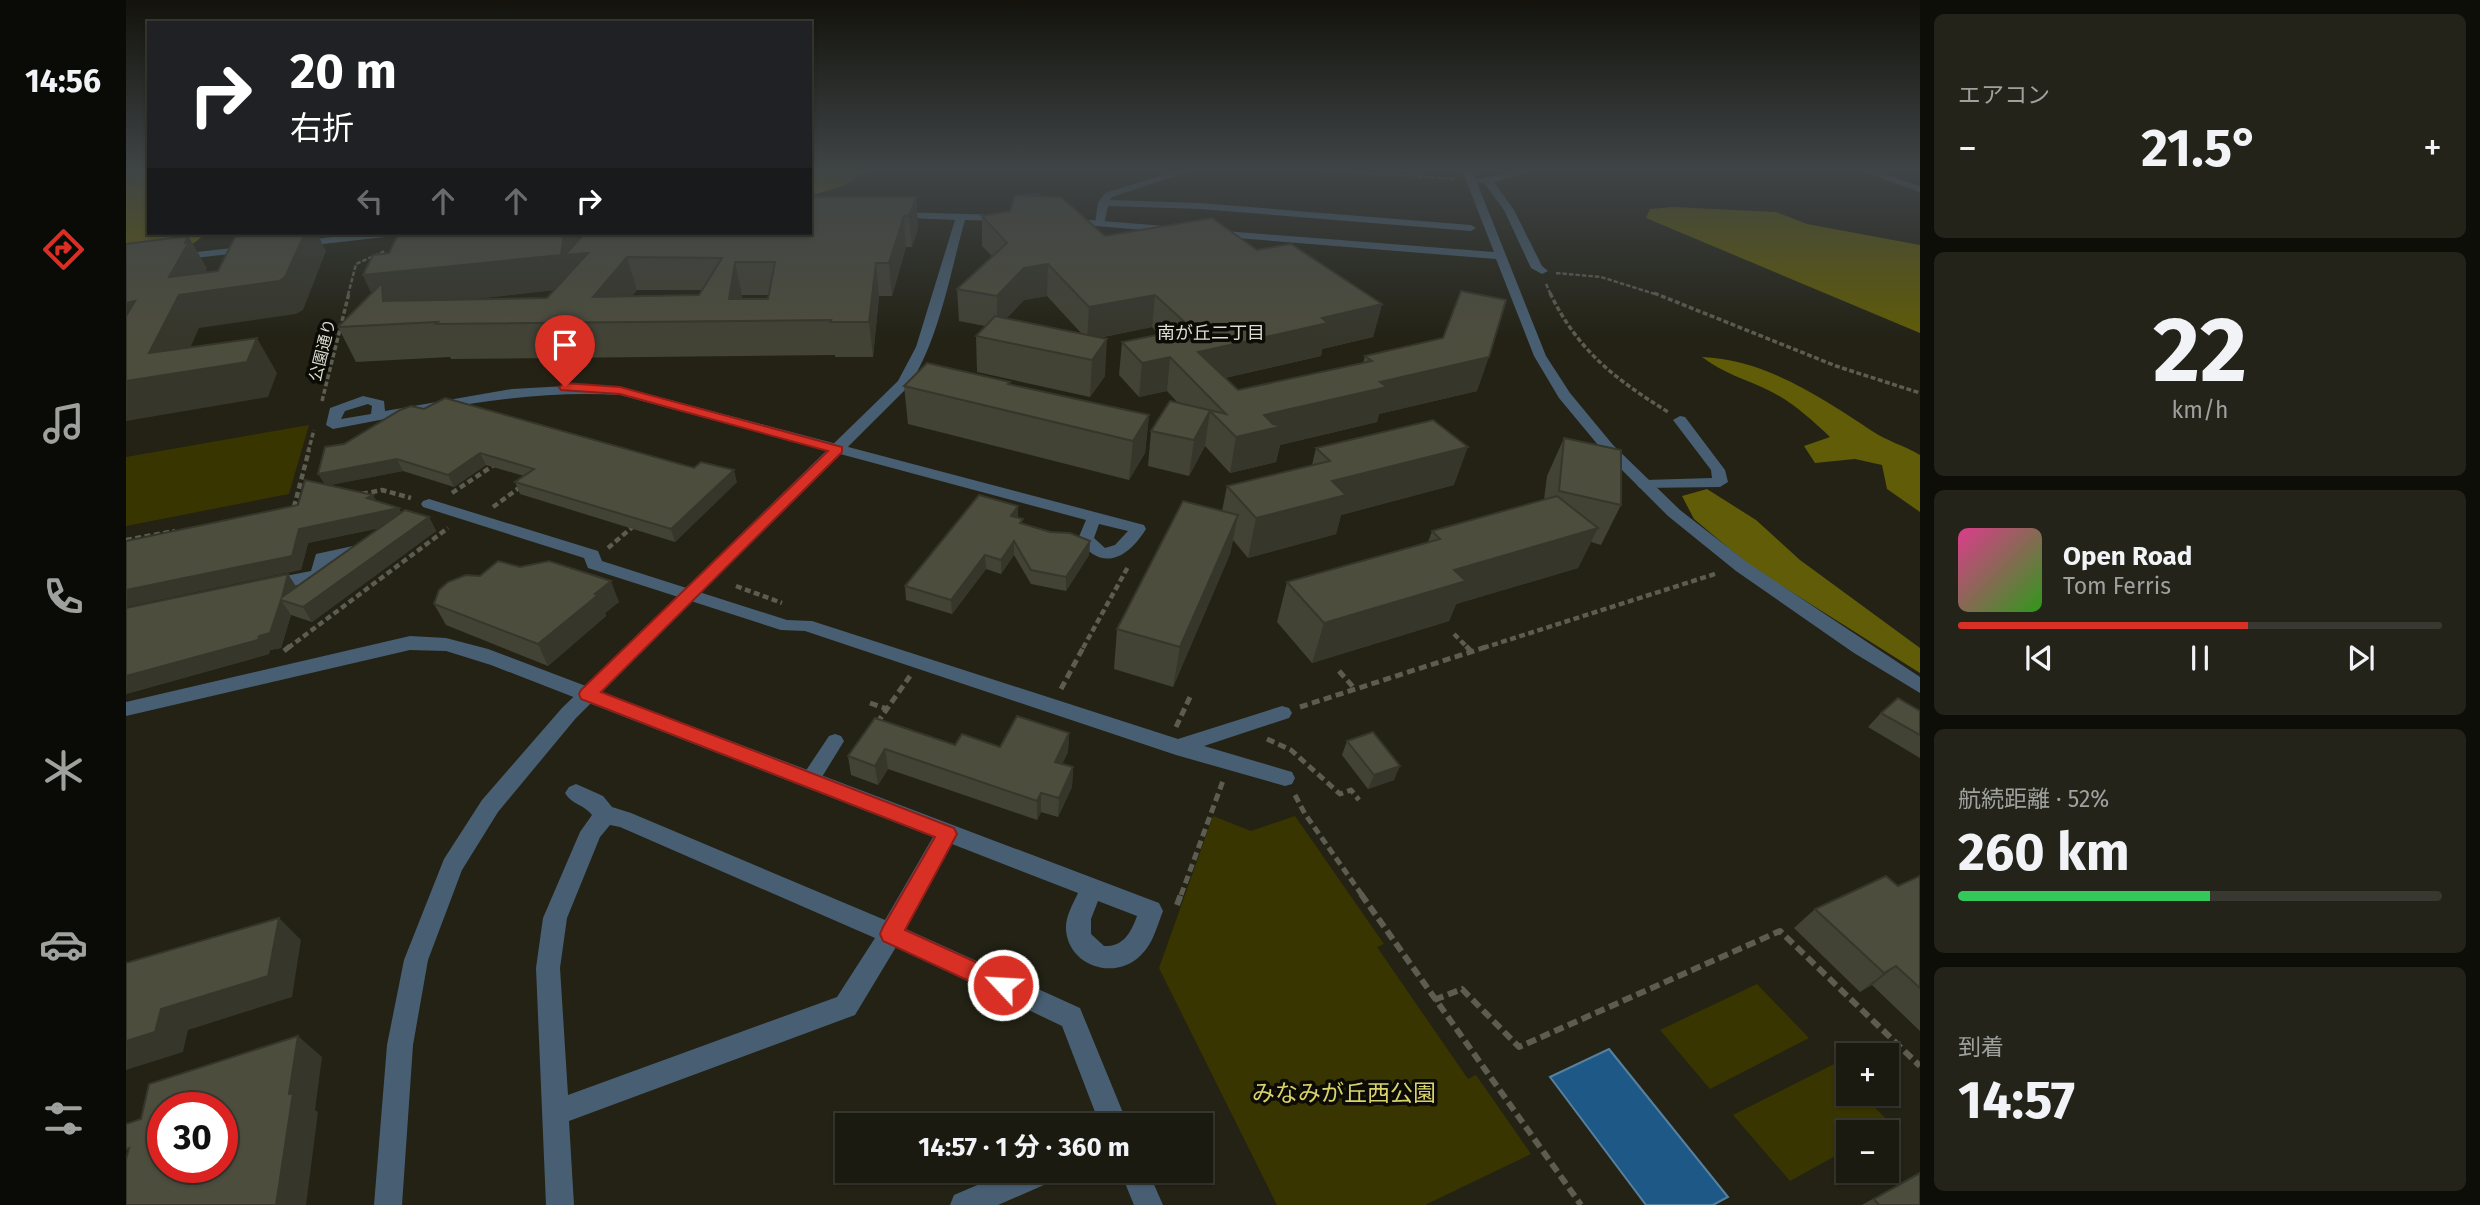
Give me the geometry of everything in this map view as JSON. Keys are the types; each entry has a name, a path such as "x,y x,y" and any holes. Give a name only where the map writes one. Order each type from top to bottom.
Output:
{"street":[{"path":"388,1205 400,1045 416,960 452,866 490,806 537,748 588,694 903,384 913,369 958,226"},
{"path":"1140,226 1186,230"},
{"path":"1465,226 1471,228"},
{"path":"1488,226 1552,377 1588,426 1674,513 1742,568 1920,686"},
{"path":"1517,226 1537,268 1542,271"},
{"path":"1200,232 1499,256"},
{"path":"283,245 376,235"},
{"path":"164,258 269,247"},
{"path":"377,417 525,391 589,387 620,391 1095,518"},
{"path":"1645,485 1712,485 1720,482 1718,470 1680,420"},
{"path":"431,505 592,555 594,564 645,582 786,626 805,618 919,662 1173,745 1285,778"},
{"path":"248,590 320,573"},
{"path":"126,709 410,643 433,641 459,645 1092,888"},
{"path":"1173,745 1282,713"},
{"path":"576,793 595,802 606,815 623,819 891,934 1071,1017 1109,1113"},
{"path":"560,1205 548,968 555,918 591,832 606,815"},
{"path":"555,1112 846,1006 891,934 947,834"},
{"path":"964,1205 1015,1183"},
{"path":"1139,1183 1149,1205"}],"lane":[{"path":"810,780 835,741"}],"path":[{"name":"公園通り","path":"321,403 356,264 387,250"},
{"path":"1680,420 1627,387 1596,360 1565,318 1542,271 1601,277 1635,286 1743,326 1836,366 1920,393"},
{"path":"294,507 314,429"},
{"path":"357,495 382,489 431,505 496,464"},
{"path":"274,659 471,517 526,483"},
{"path":"281,510 307,505"},
{"path":"614,543 643,519"},
{"path":"126,540 178,530"},
{"path":"1052,706 1129,564"},
{"path":"1282,713 1726,571"},
{"path":"736,586 805,618"},
{"path":"1454,634 1472,652"},
{"path":"871,731 919,662"},
{"path":"1339,671 1354,689"},
{"path":"1173,745 1190,697"},
{"path":"870,703 887,709"},
{"path":"1267,739 1291,750 1340,794 1352,790 1359,800"},
{"path":"1177,905 1231,762"},
{"path":"1305,814 1581,1205"},
{"path":"1434,1000 1462,989 1519,1047 1780,931 1920,1066"}],"green space":[{"path":"309,425 289,494 126,526 126,457"},
{"name":"みなみが丘西公園","path":"1213,816 1251,831 1295,816 1384,944 1377,947 1468,1079 1476,1075 1531,1154 1425,1205 1277,1205 1159,968"},
{"path":"1757,984 1809,1038 1710,1089 1660,1030"},
{"path":"1834,1064 1836,1106 1874,1106 1887,1120 1836,1120 1836,1156 1790,1181 1733,1115"}],"shaded area":[{"path":"126,226 147,226 147,235 203,235 179,249 126,257"},
{"path":"1666,226 1819,226 1920,245 1920,333"},
{"path":"1702,357 1748,365 1792,382 1878,435 1920,455 1920,512 1887,489 1882,465 1855,459 1815,463 1804,446 1830,437 1778,395 1727,372"},
{"path":"1707,489 1756,520 1800,560 1920,648 1920,673 1750,566 1694,519 1682,496"}],"water":[{"path":"1609,1049 1728,1197 1713,1205 1646,1205 1550,1077"}],"building":[{"path":"812,226 901,226 889,263 876,263 869,322 830,322 831,320 436,324 438,322 338,327 382,283 383,301 547,298 588,253 565,255 583,235 812,235","holes":["627,257 722,258 699,295 593,297","735,262 775,262 768,299 729,299"]},
{"path":"991,226 1094,226 1105,236 1163,226 1224,226 1257,250 1291,244 1382,304 1322,318 1328,323 1198,352 1238,390 1372,361 1365,356 1443,338 1461,291 1506,300 1489,357 1380,382 1387,387 1264,415 1273,424 1283,426 1236,437 1210,411 1194,440 1151,431 1170,401 1226,414 1170,357 1142,363 1122,342 1191,328 1155,295 1089,307 1048,264 1024,268 997,296 957,289 1007,243"},
{"path":"304,235 285,277 279,281 179,295 149,353 257,338 247,362 126,381 126,316 135,301 126,303 126,244 188,236 185,243 189,242 169,277 218,271 235,237"},
{"path":"398,235 564,235 561,255 363,275 373,255 389,253"},
{"path":"995,316 1107,339 1092,360 976,336"},
{"path":"927,363 1149,415 1133,441 904,386"},
{"path":"445,398 694,468 701,462 734,470 671,529 515,482 534,469 480,453 448,475 397,459 318,474 325,447 344,444 400,410 411,406 424,409"},
{"path":"1433,420 1468,447 1332,481 1346,495 1256,518 1227,486 1330,461 1316,448"},
{"path":"1564,438 1621,450 1621,505 1559,491"},
{"path":"305,480 373,495 367,498 399,508 299,529 292,556 126,590 126,541 298,505"},
{"path":"979,495 1018,506 1011,516 1023,519 1020,523 1050,532 1070,533 1090,541 1066,577 1031,570 1014,541 1001,560 985,555 951,600 905,586"},
{"path":"1557,496 1598,528 1454,570 1466,581 1324,623 1287,582 1440,539 1432,531"},
{"path":"1183,501 1238,515 1180,647 1117,629"},
{"path":"405,510 429,517 303,607 281,600 270,633 259,636 258,640 126,676 126,608 288,574 282,597"},
{"path":"498,561 520,567 549,561 611,581 595,594 598,595 538,644 434,604 439,590 448,582 466,575 480,576"},
{"path":"1898,698 1920,711 1920,735 1881,713"},
{"path":"1017,716 1069,733 1055,762 1073,767 1059,798 1041,793 1037,801 885,749 875,766 848,756 875,718 955,745 962,734 1000,747"},
{"path":"1373,732 1400,766 1374,775 1347,741"},
{"path":"1886,876 1898,886 1920,876 1920,988 1896,966 1884,973 1815,909"},
{"path":"279,918 268,976 161,1009 155,1032 126,1041 126,963"},
{"path":"298,1036 289,1094 293,1093 276,1205 126,1205 126,1160 129,1148 126,1149 126,1124 141,1119 147,1093 147,1183 238,1183 238,1092 147,1092 149,1084"},
{"path":"1920,1173 1920,1205 1879,1205 1874,1199"}],"district":[{"name":"南が丘二丁目","path":"1211,333"}],"route":[{"path":"565,387 620,391 837,450 588,694 947,834 891,934 1003,985"}]}
